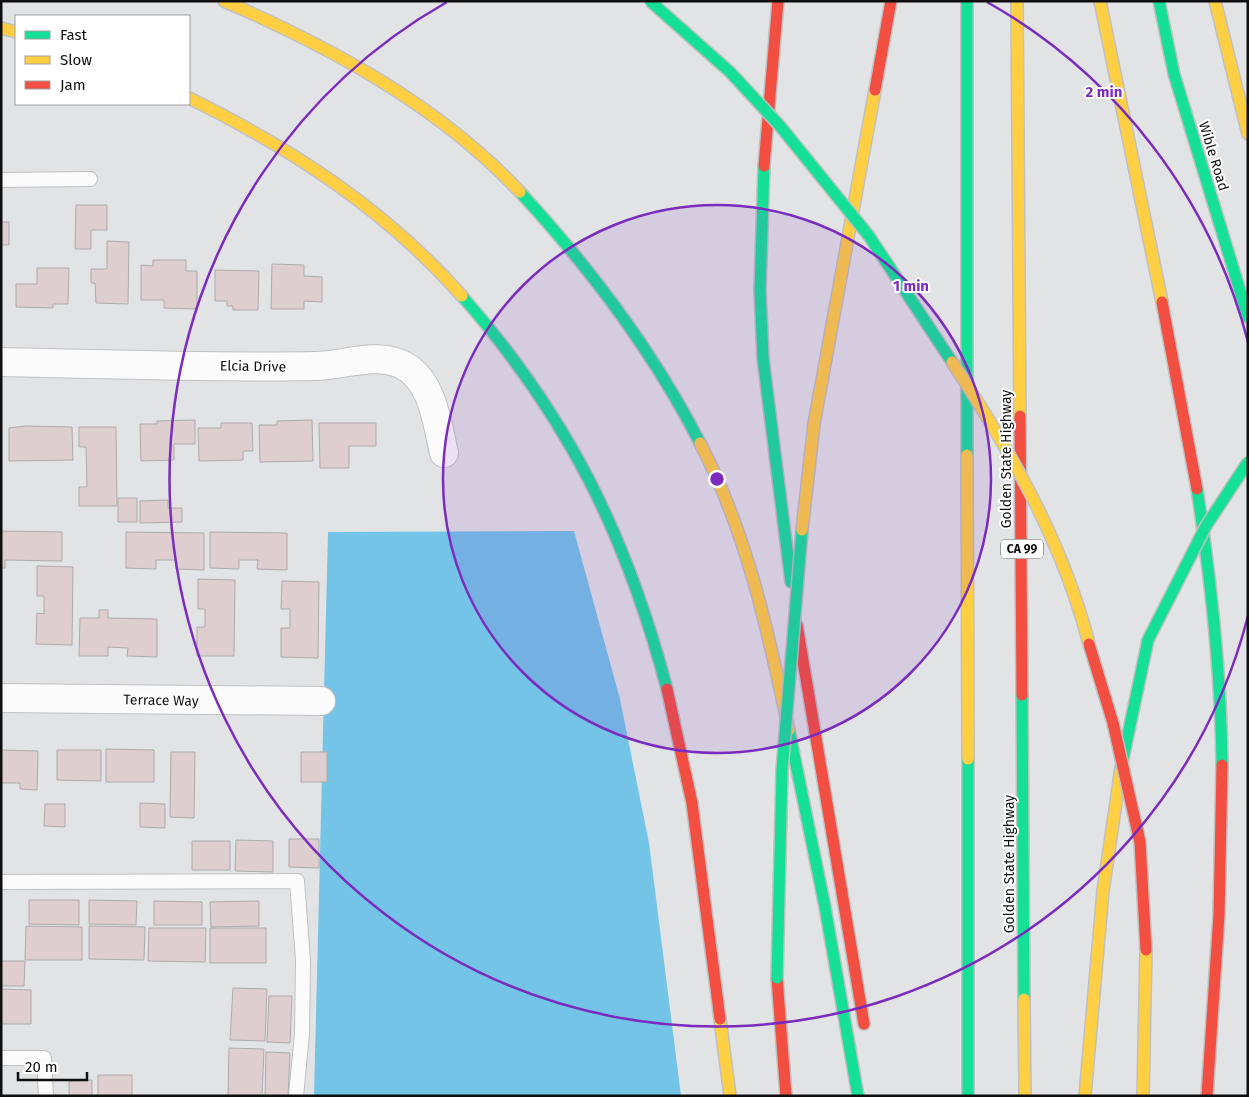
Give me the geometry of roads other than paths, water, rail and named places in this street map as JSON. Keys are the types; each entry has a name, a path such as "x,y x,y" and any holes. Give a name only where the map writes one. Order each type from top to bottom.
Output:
{"main road":[{"path":"224,1 318,45 365,70 431,114 501,172 551,224 591,273 630,327 684,411 719,481 736,523 762,610 818,874 858,1096"},
{"path":"650,1 730,72 780,126 869,236 976,398 1036,501 1081,612 1127,778 1140,842 1146,950 1143,1096"},
{"path":"778,1 764,150 761,213 760,290 763,358 798,632 840,866 867,1038"},
{"path":"786,1096 777,978 778,877 784,736 800,528 814,424 891,1"},
{"path":"967,1 968,1096"},
{"name":"Golden State Highway","path":"1017,1 1025,1096"},
{"path":"1100,1 1118,101 1168,331 1205,538 1214,614 1224,766 1224,843 1221,919 1207,1096"},
{"name":"Wible Road","path":"1159,1 1174,74 1248,317"},
{"path":"1215,1 1248,134"},
{"path":"1,28 15,32"},
{"path":"190,99 275,144 320,172 363,204 432,264 464,298 520,368 545,403 585,470 612,527 632,577 649,628 679,739 691,795 730,1096"},
{"path":"1085,1096 1103,891 1111,832 1120,774 1148,640 1191,552 1234,479 1248,462"}],"street":[{"name":"Elcia Drive","path":"1,362 314,366 370,359 385,360 402,365 415,374 424,386 432,404 444,453"},
{"name":"Terrace Way","path":"1,698 321,701"}],"lane":[{"path":"1,180 90,179"},
{"path":"1,882 297,881 303,960 302,1034 296,1096"},
{"path":"1,1058 44,1058 46,1096"}],"water":[{"path":"574,531 620,699 649,843 681,1096 314,1096 328,532"}]}
